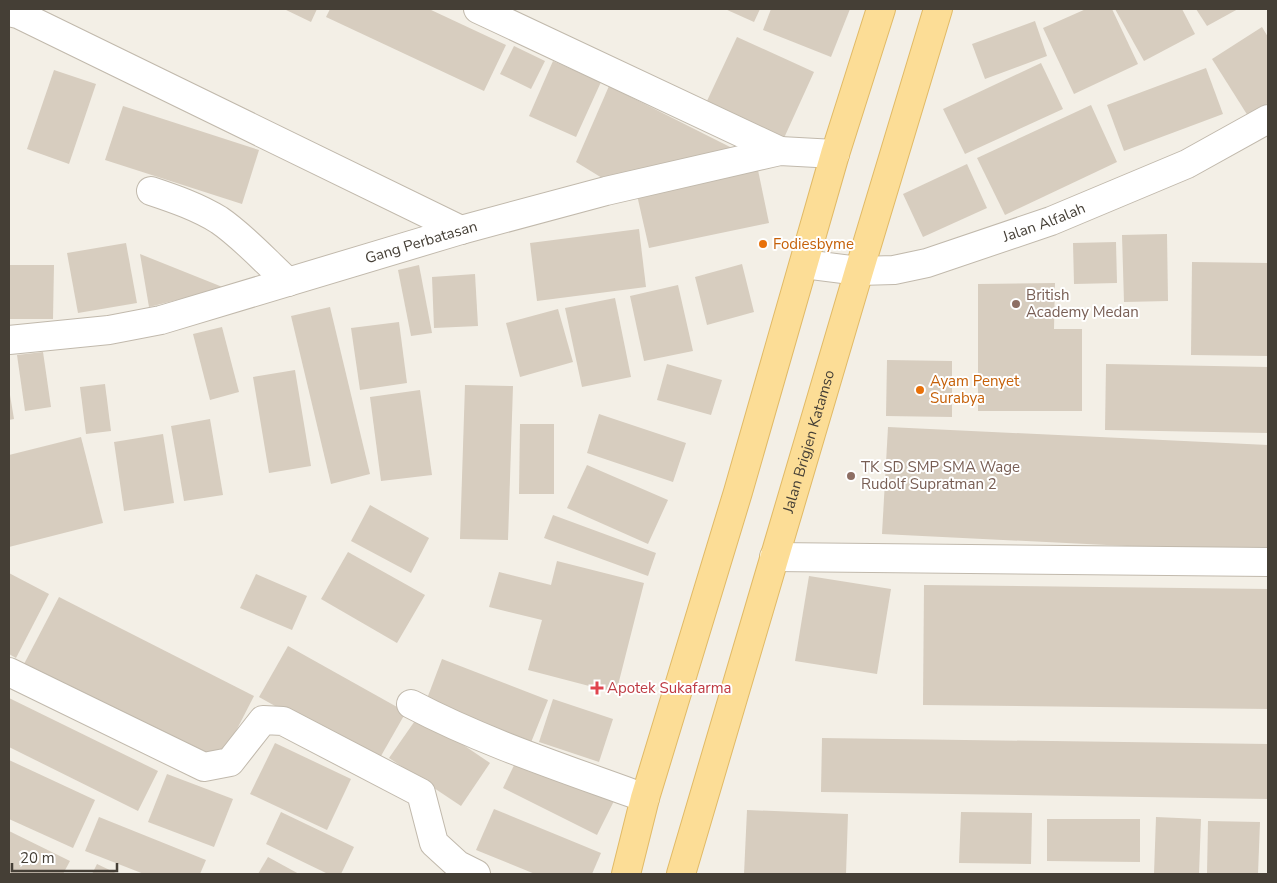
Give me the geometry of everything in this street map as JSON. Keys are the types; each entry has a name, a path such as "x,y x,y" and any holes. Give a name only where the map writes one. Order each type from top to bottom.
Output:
{"main road":[{"path":"626,874 645,798 738,492 835,154 881,9"},
{"name":"Jalan Brigjen Katamso","path":"681,874 938,9"}],"street":[{"path":"478,9 780,151"},
{"path":"9,12 18,14 461,230"},
{"name":"Jalan Alfalah","path":"804,264 859,271 894,270 927,263 1051,221 1187,164 1268,119"},
{"name":"Gang Perbatasan","path":"9,340 109,330 161,320 461,230 606,191 780,151 835,154"},
{"path":"152,191 199,209 220,221 288,282"},
{"path":"774,557 1268,562"},
{"path":"9,672 204,767 230,762 263,720 283,721 421,793 434,843 458,865 476,874"},
{"path":"411,704 442,721 645,798"}],"building":[{"path":"284,9 317,9 311,22"},
{"path":"330,9 429,9 506,45 484,91 326,17"},
{"path":"725,9 760,9 754,22"},
{"path":"771,9 850,9 831,57 763,30"},
{"path":"1086,9 1112,9 1138,64 1074,94 1043,28"},
{"path":"1115,9 1182,9 1195,34 1144,61"},
{"path":"1196,9 1238,9 1207,26"},
{"path":"1035,21 1047,56 985,79 972,44"},
{"path":"1262,27 1268,37 1268,103 1248,116 1212,59"},
{"path":"737,37 814,72 784,138 706,103"},
{"path":"514,46 545,61 531,89 500,74"},
{"path":"553,61 601,82 576,137 529,116"},
{"path":"1041,63 1063,109 965,154 943,109"},
{"path":"1206,68 1223,114 1124,151 1107,105"},
{"path":"54,70 96,84 69,164 27,149"},
{"path":"609,86 736,150 607,181 576,162"},
{"path":"1091,105 1117,162 1005,215 977,158"},
{"path":"123,106 259,150 242,204 105,160"},
{"path":"967,164 987,208 923,237 903,194"},
{"path":"758,170 769,223 649,248 637,195"},
{"path":"639,229 646,287 537,301 530,243"},
{"path":"1167,234 1168,301 1124,302 1122,235"},
{"path":"1116,242 1117,283 1074,284 1073,243"},
{"path":"126,243 137,303 78,313 67,253"},
{"path":"140,254 225,288 149,307"},
{"path":"1192,262 1268,263 1268,356 1191,355"},
{"path":"742,264 754,312 707,325 695,277"},
{"path":"9,265 54,265 53,319 9,319"},
{"path":"419,265 432,333 411,336 398,270"},
{"path":"475,274 478,326 434,328 432,277"},
{"path":"1055,283 1054,329 1082,329 1082,411 978,411 978,284"},
{"path":"678,285 693,351 644,361 630,296"},
{"path":"615,298 631,377 582,387 565,308"},
{"path":"330,307 370,474 331,484 291,316"},
{"path":"558,309 573,362 520,377 506,323"},
{"path":"399,322 407,383 360,390 351,328"},
{"path":"222,327 239,392 210,400 193,334"},
{"path":"43,352 51,407 25,411 17,355"},
{"path":"887,360 952,361 952,417 886,416"},
{"path":"667,364 722,380 711,415 657,400"},
{"path":"1106,364 1268,367 1268,433 1105,430"},
{"path":"295,370 311,466 269,473 253,377"},
{"path":"105,384 111,431 86,434 80,387"},
{"path":"465,385 513,386 508,540 460,539"},
{"path":"9,389 14,419 9,420"},
{"path":"420,390 432,475 381,481 370,397"},
{"path":"599,414 686,443 673,482 587,453"},
{"path":"210,419 223,495 184,501 171,426"},
{"path":"520,424 554,424 554,494 519,494"},
{"path":"888,427 1268,445 1268,553 882,534"},
{"path":"163,434 174,503 124,511 114,442"},
{"path":"81,437 103,523 9,547 9,455"},
{"path":"587,465 668,500 648,544 567,508"},
{"path":"370,505 429,538 411,573 351,541"},
{"path":"553,515 656,553 648,576 544,538"},
{"path":"348,552 425,595 397,643 321,599"},
{"path":"557,561 644,583 616,693 528,670 542,620 489,607 499,572 551,585"},
{"path":"9,573 49,594 16,658 9,654"},
{"path":"256,574 307,596 292,630 240,608"},
{"path":"809,576 891,589 877,674 795,661"},
{"path":"924,585 1268,589 1268,709 923,705"},
{"path":"59,597 254,696 219,764 24,664"},
{"path":"288,646 406,712 377,763 259,697"},
{"path":"442,659 548,700 530,745 425,704"},
{"path":"9,698 158,771 138,811 9,747"},
{"path":"553,699 613,719 599,762 539,742"},
{"path":"419,715 490,763 461,806 389,758"},
{"path":"822,738 1268,744 1268,799 821,792"},
{"path":"275,743 351,779 327,830 250,794"},
{"path":"519,755 614,801 597,835 503,788"},
{"path":"9,760 95,800 73,848 9,819"},
{"path":"167,774 233,799 214,847 148,822"},
{"path":"494,809 601,853 592,874 535,874 476,850"},
{"path":"747,810 848,814 846,874 744,874"},
{"path":"281,812 354,847 341,874 328,874 266,844"},
{"path":"961,812 1032,813 1031,864 959,863"},
{"path":"99,817 206,860 200,874 144,874 85,851"},
{"path":"1156,817 1201,819 1199,874 1154,874"},
{"path":"1047,819 1140,819 1140,862 1047,861"},
{"path":"1208,821 1260,822 1258,874 1207,874"},
{"path":"9,831 70,861 63,874 9,874"},
{"path":"268,857 299,874 258,874"},
{"path":"97,864 118,874 92,874"}],"place":[{"name":"Fodiesbyme","path":"763,244"},
{"name":"British Academy Medan","path":"1016,304"},
{"name":"Ayam Penyet Surabya","path":"920,390"},
{"name":"TK SD SMP SMA Wage Rudolf Supratman 2","path":"851,476"},
{"name":"Apotek Sukafarma","path":"597,688"}]}
